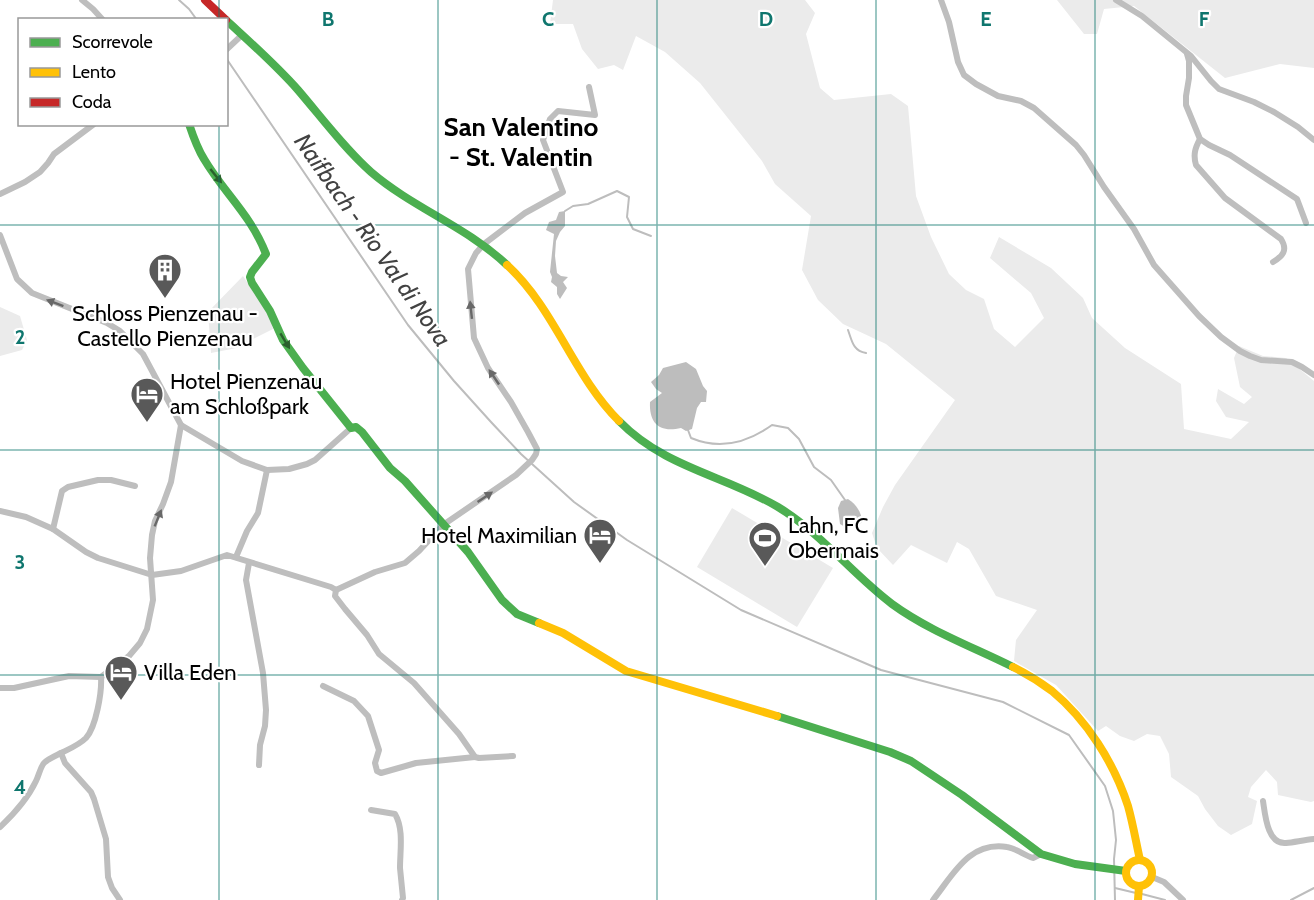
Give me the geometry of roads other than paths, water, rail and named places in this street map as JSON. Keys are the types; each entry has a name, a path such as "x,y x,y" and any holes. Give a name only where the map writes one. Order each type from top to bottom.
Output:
{"main road":[{"path":"205,0 224,18"},
{"path":"228,22 281,71 336,138 364,166 397,192 484,244 513,270 531,290 568,354 607,411 640,440 685,466 762,498 814,534 891,603 918,620 1030,676 1051,691 1089,731 1116,774 1127,801 1140,860"},
{"path":"190,126 198,151 250,218 264,245 266,254 250,277 270,311 283,340 351,428 362,432 390,468 405,481 468,552 502,600 517,614 563,633 626,671 799,723 911,760 1041,854 1075,864 1123,871 1138,894 1152,877 1150,866 1140,860 1132,862 1123,871"}],"street":[{"path":"82,0 102,18"},
{"path":"941,0 949,22 958,62 964,75 998,96 1022,101 1034,108 1076,145 1134,229 1154,265 1199,316 1240,351 1261,360 1292,363 1314,375"},
{"path":"1116,0 1142,16 1187,53 1219,88 1274,112 1298,127 1314,141"},
{"path":"228,49 242,35"},
{"path":"1187,53 1189,78 1186,105 1200,140 1230,155 1297,199 1305,222"},
{"path":"336,590 405,563 443,525 499,488 526,467 536,454 537,449 511,402 488,368 474,338 468,269 476,252 484,244 525,213 563,192 543,140 550,119 558,111 595,116 589,87"},
{"path":"0,194 40,172 54,154 91,126"},
{"path":"1200,140 1194,158 1196,165 1225,198 1281,239 1284,244 1284,253 1273,262"},
{"path":"0,235 17,279 32,293 107,323 120,331 143,354 181,425 242,461 267,470 289,469 307,464 315,460 351,428"},
{"path":"0,688 69,676 101,677 129,656 140,643 147,629 153,600 150,558 152,535 155,521 171,482 181,425"},
{"path":"236,557 258,513 267,470"},
{"path":"53,529 62,491 68,487 98,480 111,480 135,486"},
{"path":"0,511 26,517 53,529 98,558 152,575 181,571 227,555 336,590"},
{"path":"249,563 246,580 263,674 266,710 259,765"},
{"path":"336,590 335,596 367,635 379,654 414,683 459,734 475,757"},
{"path":"0,827 20,806 45,762 78,744 90,732 101,677"},
{"path":"323,686 354,701 368,716 379,750 375,763 377,771 381,773 416,763 513,756"},
{"path":"61,753 65,763 91,792 94,799 106,839 108,877 120,900"},
{"path":"1263,801 1267,828 1280,843 1314,838"},
{"path":"371,810 395,814 399,819 402,900"},
{"path":"933,900 966,858 974,852 1001,846 1010,847 1033,858 1041,854"},
{"path":"1152,877 1164,882 1183,900"}],"waterway":[{"name":"Naifbach - Rio Val di Nova","path":"179,0 196,18"},
{"name":"Naifbach - Rio Val di Nova","path":"228,61 408,325 454,381 521,454 574,502 627,540 741,610 881,670 1003,702 1069,735 1105,786 1113,811 1116,840 1115,900"},
{"path":"565,211 617,191 629,197 627,217 633,229 651,236"},
{"path":"848,330 856,348 866,353"},
{"path":"688,430 691,438 712,444 723,444 743,440 772,425 788,428 799,439 814,467 831,480 845,500"},
{"path":"1115,888 1136,893"},
{"path":"1291,900 1314,888"},
{"path":"1142,894 1165,900"}],"place":[{"name":"Schloss Pienzenau - Castello Pienzenau","path":"165,299"},
{"name":"Hotel Pienzenau am Schloßpark","path":"147,423"},
{"name":"Hotel Maximilian","path":"600,564"},
{"name":"Lahn, FC Obermais","path":"765,567"},
{"name":"Villa Eden","path":"121,701"}],"district":[{"name":"San Valentino - St. Valentin","path":"521,142"}]}
